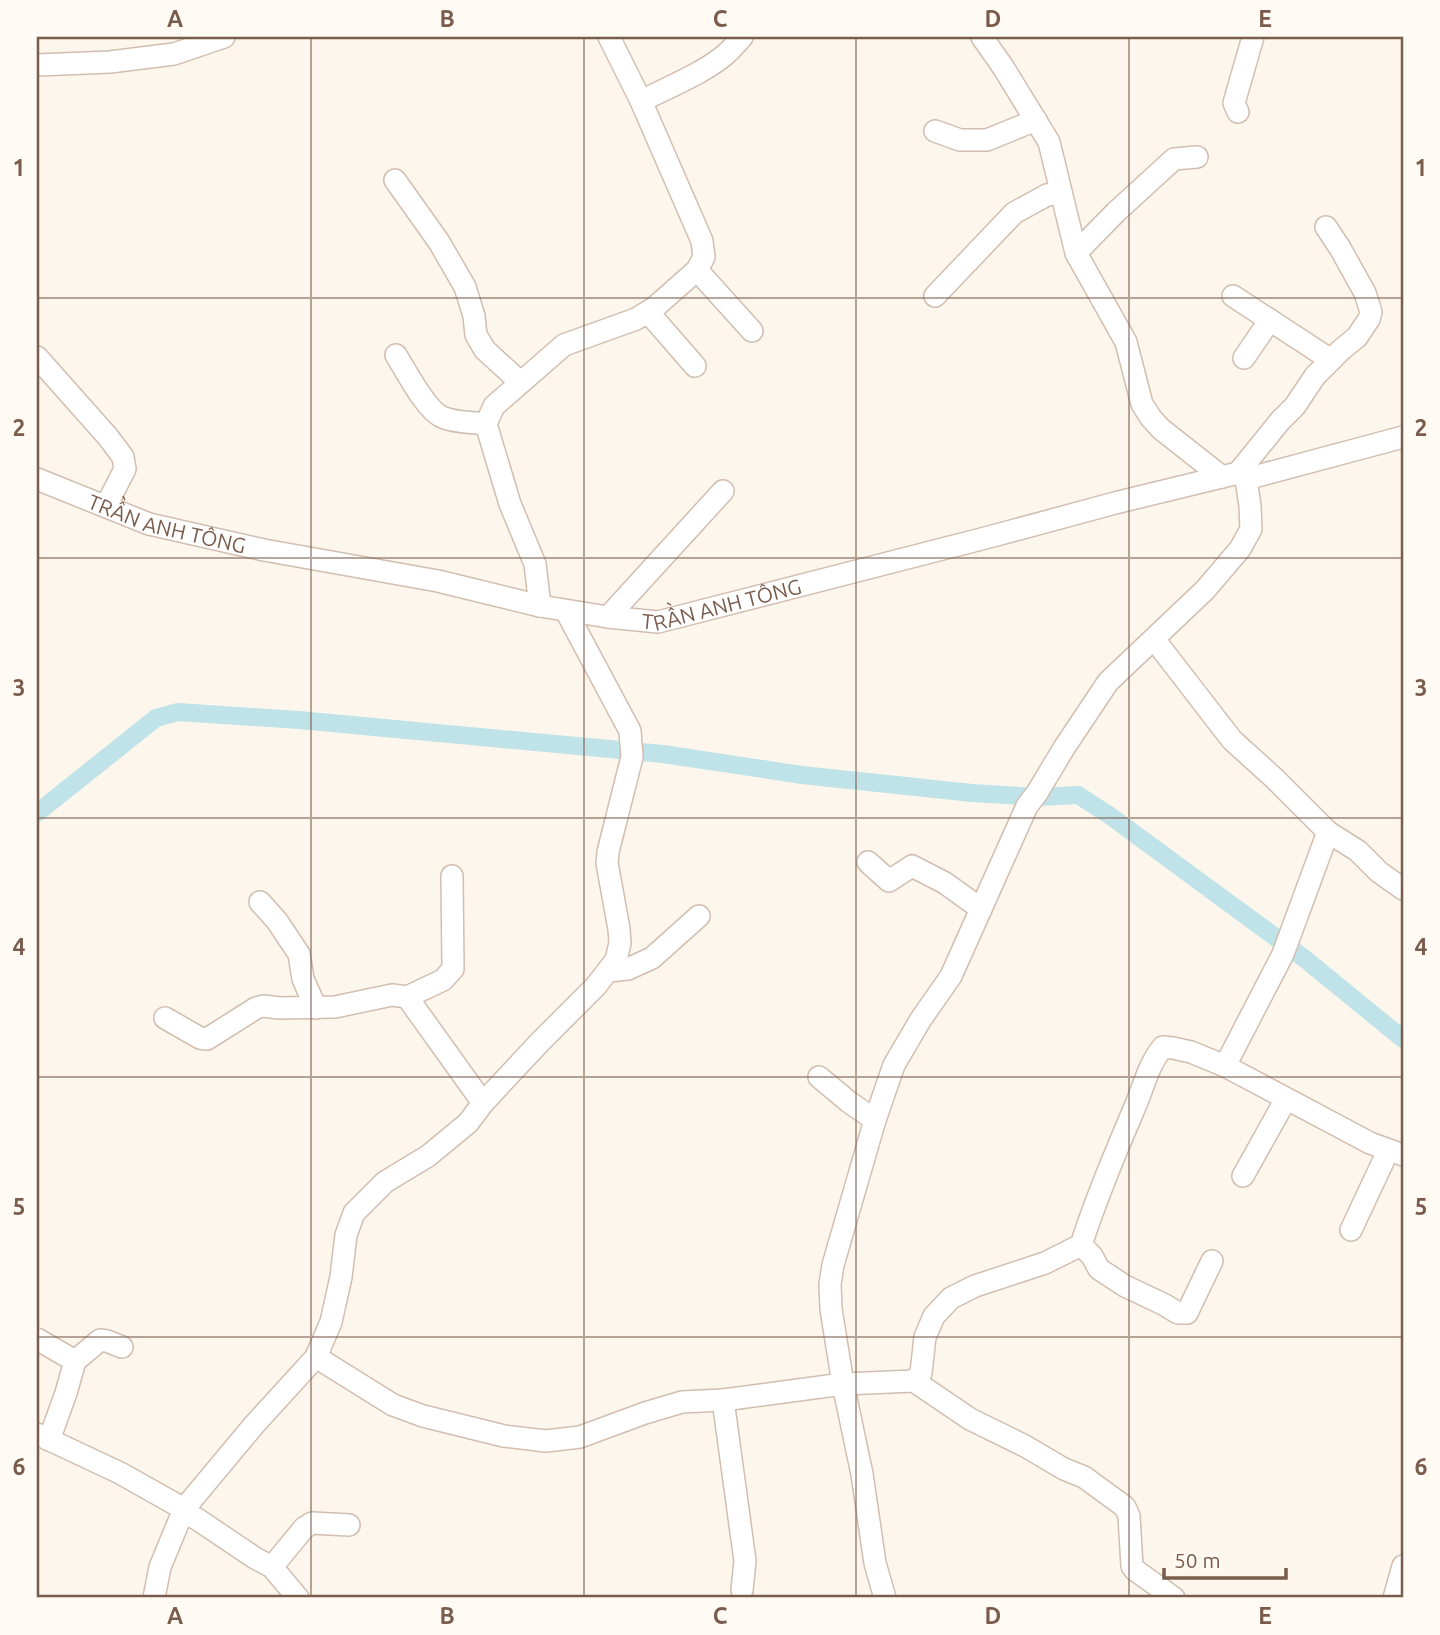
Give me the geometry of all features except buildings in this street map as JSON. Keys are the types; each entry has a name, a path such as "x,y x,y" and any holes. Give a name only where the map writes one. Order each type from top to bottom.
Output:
{"street":[{"path":"37,65 110,62 174,54 224,37"},
{"path":"540,606 535,564 510,504 486,424 494,406 564,345 654,309 696,270 704,257 702,241 609,37"},
{"path":"640,101 717,62 742,37"},
{"path":"885,1598 875,1563 862,1474 843,1384 831,1309 830,1284 833,1265 875,1120 894,1065 951,976 1032,799 1064,748 1108,682 1205,590 1240,550 1251,529 1251,506 1235,476 1161,429 1142,404 1126,342 1076,253 1049,142 982,37"},
{"path":"1238,112 1234,103 1253,37"},
{"path":"935,131 960,140 988,140 1036,120"},
{"path":"1076,253 1174,159 1197,157"},
{"path":"396,180 439,242 465,287 476,335 485,351 520,382"},
{"path":"936,296 1014,213 1047,195 1061,193"},
{"path":"1235,476 1295,406 1315,376 1357,337 1369,319 1371,312 1365,293 1326,228"},
{"path":"696,270 752,331"},
{"path":"1233,296 1331,360"},
{"path":"648,312 695,366"},
{"path":"1244,358 1270,320"},
{"path":"396,355 423,398 437,414 444,418 486,424"},
{"path":"37,357 123,457 125,469 106,506"},
{"name":"TRẦN ANH TÔNG","path":"37,479 149,524 264,550 438,581 566,611 658,621 1115,503 1403,437"},
{"path":"608,617 723,491"},
{"path":"154,1598 160,1567 183,1510 254,1424 316,1357 331,1322 341,1277 346,1235 354,1213 385,1182 428,1156 468,1123 538,1043 596,986 616,960 620,943 619,929 607,863 631,752 630,731 566,611"},
{"path":"1154,639 1232,740 1275,778 1328,832 1357,851 1379,872 1403,889"},
{"path":"1225,1066 1283,954 1328,832"},
{"path":"867,862 890,881 912,866 945,883 981,909"},
{"path":"165,1017 200,1038 207,1039 263,1006 335,1007 392,995 407,997 443,980 453,969 452,876"},
{"path":"260,902 277,921 299,954 303,979 316,1007"},
{"path":"608,971 628,969 652,958 699,916"},
{"path":"407,997 483,1103"},
{"path":"914,1381 921,1373 925,1336 934,1316 951,1298 975,1286 1045,1263 1081,1245 1104,1180 1158,1053 1163,1047 1191,1052 1225,1066 1396,1153 1351,1230"},
{"path":"819,1077 875,1120"},
{"path":"1243,1176 1286,1099"},
{"path":"1081,1245 1092,1256 1099,1269 1125,1286 1178,1313 1187,1313 1212,1261"},
{"path":"37,1339 75,1361"},
{"path":"122,1347 100,1340 75,1361 66,1393 43,1437 120,1473 183,1510 272,1567 298,1598"},
{"path":"316,1357 393,1405 423,1416 503,1436 546,1441 580,1437 682,1402 723,1400 843,1384 914,1381 970,1419 1084,1477 1125,1507 1129,1516 1132,1566 1174,1598"},
{"path":"723,1400 745,1561 742,1590"},
{"path":"272,1567 304,1528 312,1523 349,1525"},
{"path":"1394,1598 1403,1566"}],"waterway":[{"path":"37,813 156,718 178,712 299,720 663,754 802,775 972,793 1038,797 1078,795 1305,959 1403,1039"}]}
